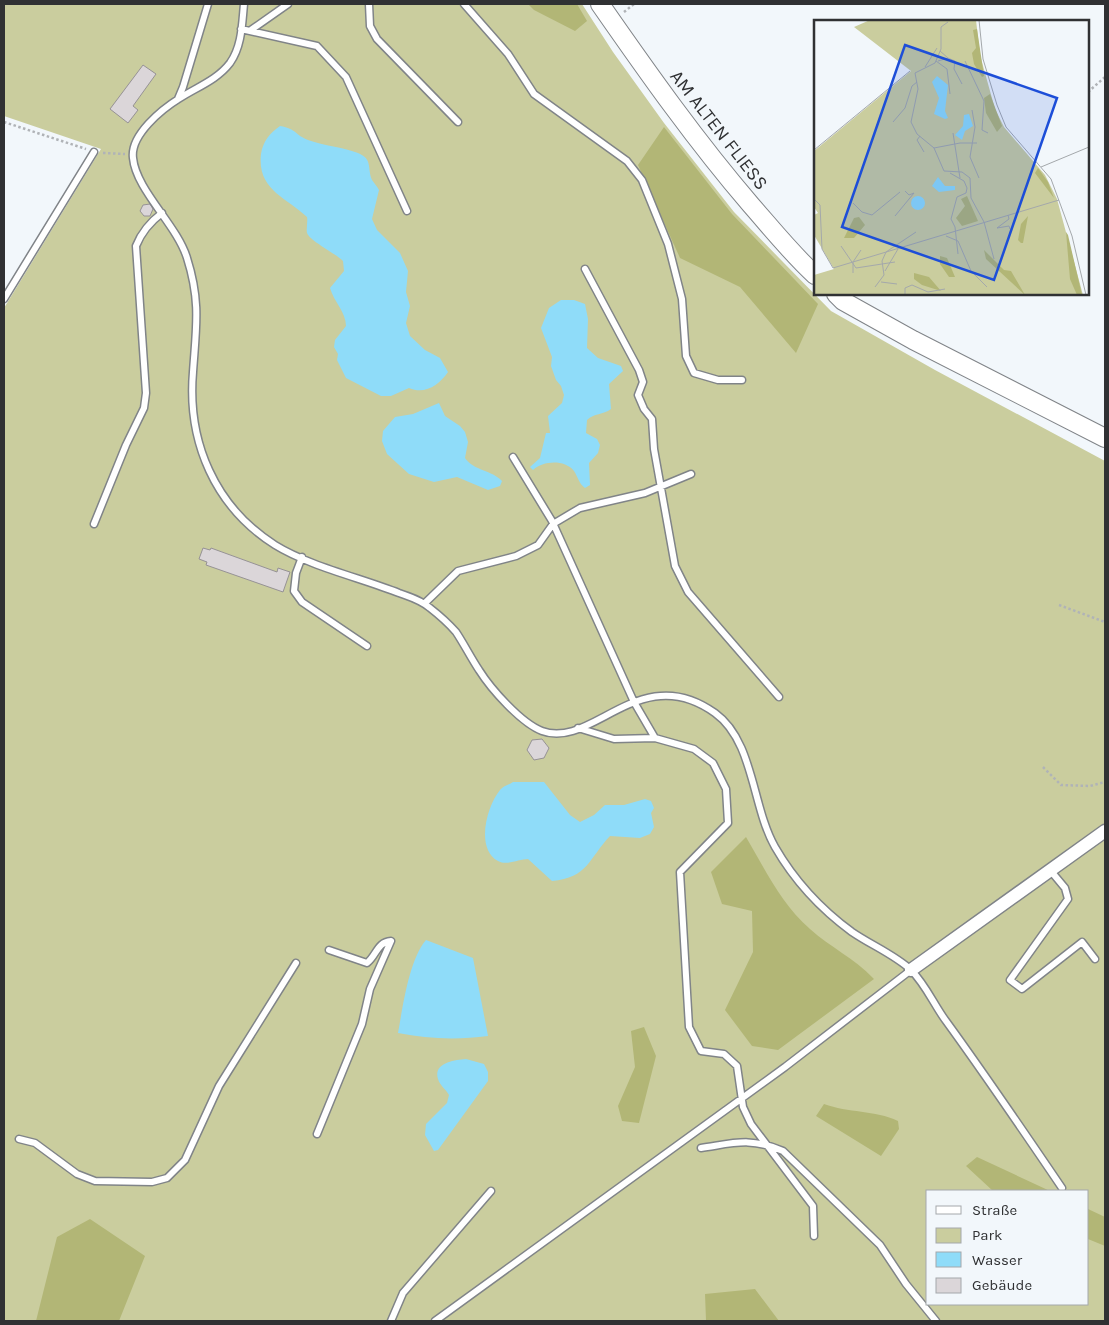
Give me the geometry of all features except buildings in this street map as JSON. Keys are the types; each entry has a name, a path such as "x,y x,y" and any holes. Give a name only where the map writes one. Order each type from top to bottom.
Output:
{"main road":[{"name":"AM ALTEN FLIESS","path":"600,4 662,94 733,184 797,259 814,274"},
{"path":"837,295 914,340 1105,438"}],"street":[{"path":"911,970 1105,830"}],"lane":[{"path":"178,99 208,4"},
{"path":"244,4 240,44 229,64 204,86 178,99 153,120 135,142 132,155 144,186 186,254 198,306 197,339 192,374 193,424 199,447 213,480 229,505 254,531 279,548 425,603 454,630 481,674 517,714 541,731 564,734 634,702 655,695 695,700 720,716 740,740 753,788 775,847 823,908 852,932 911,970 1062,1188"},
{"path":"251,30 288,4"},
{"path":"369,4 370,26 377,39 458,122"},
{"path":"464,4 508,54 534,94 628,162 642,180 668,244 678,280 682,298 686,356 694,374 718,380 742,380"},
{"path":"241,29 317,46 331,58 346,77 407,211"},
{"path":"4,299 94,152"},
{"path":"94,524 126,445 144,408 146,393 136,246 150,222 162,213"},
{"path":"585,269 639,370 643,382 638,395 644,409 652,419 661,487 675,566 680,579 688,592 779,697"},
{"path":"513,457 553,524 634,702 655,738"},
{"path":"425,603 458,572 516,556 538,545 553,524 580,508 645,493 691,474"},
{"path":"302,557 296,573 294,591 302,602 367,646"},
{"path":"578,728 614,740 655,738 694,750 713,763 726,789 728,823 680,872 689,1027 701,1051 724,1054 737,1066 744,1107 751,1124 813,1206 814,1236"},
{"path":"1050,870 1065,888 1068,899 1010,980 1022,989 1082,942 1095,959"},
{"path":"318,1134 362,1024 370,990 391,941 385,941 378,947 372,959 367,963 330,950"},
{"path":"18,1139 35,1143 76,1174 95,1181 152,1182 167,1178 185,1160 219,1086 296,963"},
{"path":"435,1321 743,1098 911,970"},
{"path":"701,1148 747,1141 763,1142 783,1151 880,1244 936,1321"},
{"path":"391,1321 404,1293 491,1191"}],"path":[{"path":"1089,91 1105,77"},
{"path":"4,122 94,152 132,155"},
{"path":"1060,605 1105,622"},
{"path":"1043,767 1061,785 1090,786 1105,782"}],"green space":[{"path":"4,4 582,4 613,52 664,123 734,212 831,311 935,370 1105,461 1105,1321 4,1321 4,308 101,149 4,116"},
{"path":"528,4 577,4 587,21 575,31 534,10"},
{"path":"664,127 732,214 818,304 796,353 740,287 680,258 638,165"},
{"path":"746,837 774,886 790,909 818,936 874,979 778,1050 752,1046 725,1010 753,952 752,911 722,904 711,872"},
{"path":"644,1027 656,1056 639,1123 622,1121 618,1106 635,1067 631,1031"},
{"path":"824,1104 889,1117 898,1121 899,1129 881,1156 816,1116"},
{"path":"977,1157 1048,1190 992,1190 966,1166"},
{"path":"1089,1209 1105,1217 1105,1246 1089,1239"},
{"path":"90,1219 145,1256 119,1321 36,1321 57,1237"},
{"path":"755,1289 779,1321 706,1320 705,1294"}],"water":[{"path":"280,126 293,130 308,140 358,153 363,155 368,161 372,180 379,190 372,219 377,230 400,253 408,271 406,292 410,306 406,323 410,336 425,350 440,358 448,372 431,388 415,390 409,388 391,396 381,396 346,378 337,360 338,354 334,347 335,340 346,326 342,312 330,288 344,271 343,261 309,236 307,233 307,217 275,192 268,184 261,166 263,145"},
{"path":"561,300 574,300 585,304 588,319 587,348 598,358 621,366 623,371 609,384 611,409 587,420 586,433 597,439 600,445 598,453 589,463 590,485 585,488 574,471 565,465 548,463 533,470 530,467 540,458 546,433 550,433 548,416 562,403 564,395 551,366 552,357 541,328 549,308"},
{"path":"439,403 445,416 460,426 465,432 468,442 465,458 473,466 498,477 502,481 500,486 488,490 457,477 434,482 409,474 387,454 382,441 383,431 395,417 413,414"},
{"path":"513,782 544,782 570,815 580,822 594,815 605,805 624,805 645,799 651,801 654,808 651,813 654,827 650,834 640,838 610,836 581,871 573,876 552,881 528,859 509,863 498,861 491,855 487,847 485,837 491,806 501,789"},
{"path":"426,940 473,958 488,1036 443,1038 420,1037 398,1033 411,971 415,959"},
{"path":"466,1059 484,1064 488,1072 488,1081 438,1150 434,1151 425,1135 426,1124 447,1103 449,1095 439,1081 437,1074 441,1066 446,1063"}]}
